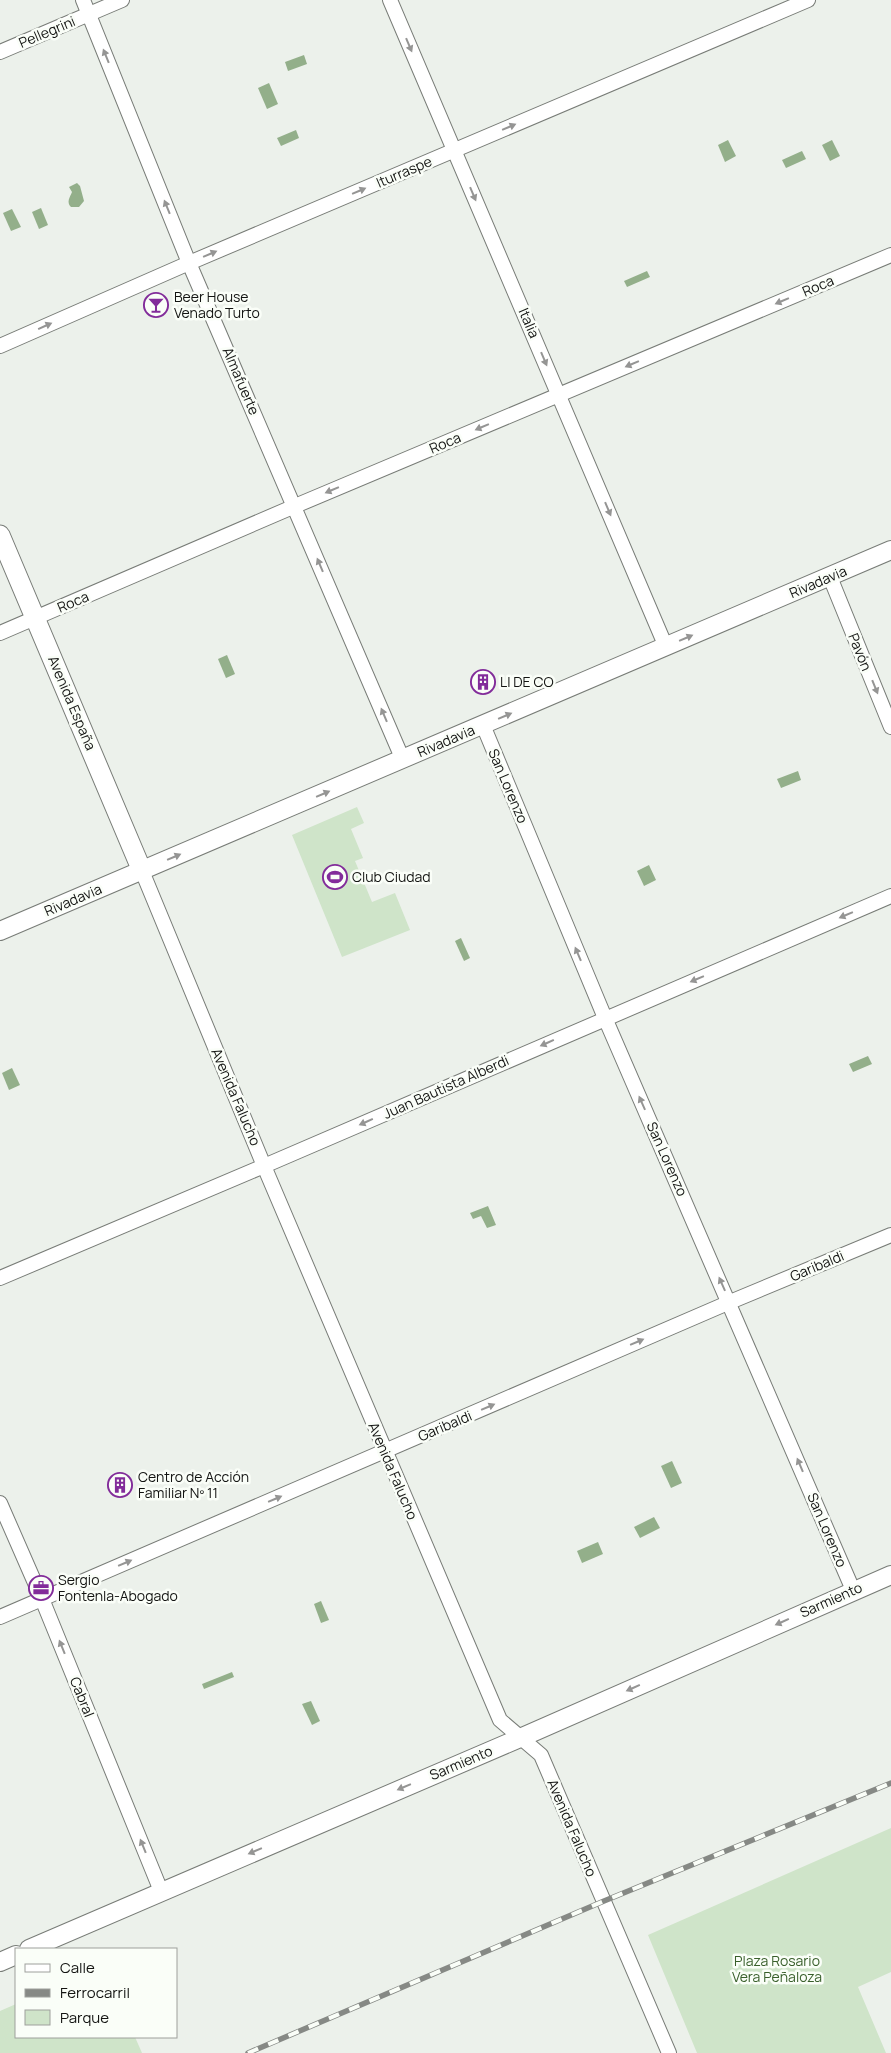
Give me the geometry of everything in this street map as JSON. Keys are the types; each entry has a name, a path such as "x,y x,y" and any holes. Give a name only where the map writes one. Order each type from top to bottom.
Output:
{"main road":[{"name":"Avenida España","path":"0,535 142,871"}],"street":[{"name":"Almafuerte","path":"83,0 190,263 403,760"},
{"name":"Pellegrini","path":"0,52 122,0"},
{"name":"Italia","path":"390,0 666,647"},
{"name":"Iturraspe","path":"0,346 190,263 808,0"},
{"name":"Roca","path":"0,633 295,506 891,255"},
{"name":"Rivadavia","path":"0,931 891,550"},
{"name":"Pavón","path":"830,577 891,727"},
{"name":"San Lorenzo","path":"483,725 605,1018 730,1302 853,1590"},
{"name":"Avenida Falucho","path":"142,871 264,1166 500,1720 541,1755 670,2053"},
{"name":"Juan Bautista Alberdi","path":"0,1278 891,896"},
{"name":"Garibaldi","path":"0,1617 730,1302 891,1235"},
{"name":"Cabral","path":"0,1503 42,1599 161,1891"},
{"name":"Sarmiento","path":"31,1948 520,1738 853,1590 891,1575"},
{"path":"0,1962 15,1955"}],"green space":[{"name":"Club Ciudad","path":"357,807 364,823 351,829 363,858 355,861 372,902 395,893 410,930 342,957 292,835"},
{"name":"Plaza Rosario Vera Peñaloza","path":"891,1828 891,1972 858,1987 886,2053 697,2053 648,1935"},
{"path":"15,2004 15,2038 135,2038 142,2053 0,2053 0,2011"}],"shaded area":[{"path":"304,55 307,64 288,71 285,62"},
{"path":"269,83 278,104 267,109 258,88"},
{"path":"296,130 299,138 281,146 277,138"},
{"path":"728,140 736,156 725,162 718,145"},
{"path":"832,140 840,156 830,161 822,145"},
{"path":"802,151 806,159 786,168 782,160"},
{"path":"77,183 80,186 84,201 79,207 71,207 69,198 72,192 69,187"},
{"path":"41,208 48,225 39,229 32,212"},
{"path":"12,209 21,227 11,231 3,213"},
{"path":"647,271 650,277 627,287 624,281"},
{"path":"227,655 235,674 226,678 218,659"},
{"path":"798,771 801,780 781,788 777,779"},
{"path":"649,865 656,880 644,886 637,871"},
{"path":"461,938 470,958 464,961 455,941"},
{"path":"868,1056 872,1064 853,1072 849,1064"},
{"path":"12,1068 20,1085 9,1090 2,1073"},
{"path":"488,1206 496,1225 487,1228 481,1216 473,1219 470,1213"},
{"path":"672,1461 682,1483 671,1488 661,1466"},
{"path":"654,1517 660,1528 640,1538 634,1527"},
{"path":"598,1542 603,1554 582,1563 577,1551"},
{"path":"321,1601 329,1620 321,1623 314,1604"},
{"path":"232,1672 234,1677 204,1689 202,1684"},
{"path":"311,1701 320,1721 312,1725 302,1704"}],"railway":[{"path":"248,2053 604,1901 891,1783"}],"place":[{"name":"Beer House Venado Turto","path":"156,305"},
{"name":"LI DE CO","path":"483,682"},
{"name":"Club Ciudad","path":"335,877"},
{"name":"Centro de Acción Familiar Nº 11","path":"120,1485"},
{"name":"Sergio Fontenla-Abogado","path":"41,1588"}]}
